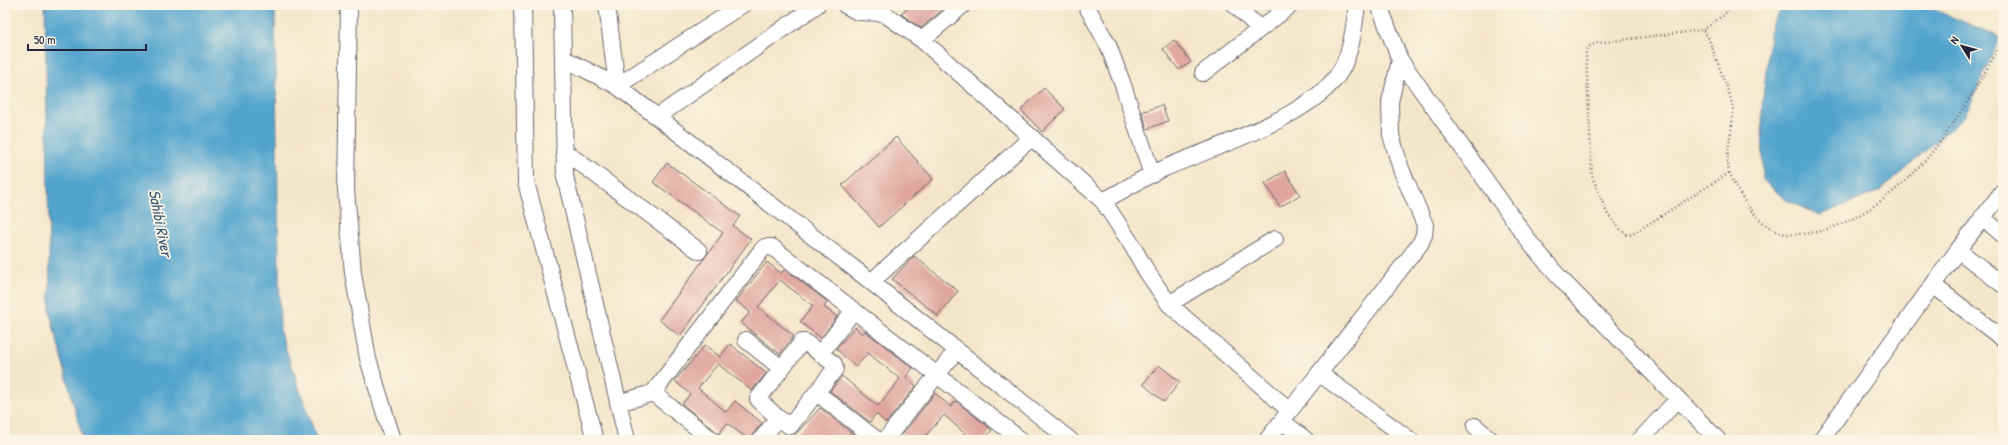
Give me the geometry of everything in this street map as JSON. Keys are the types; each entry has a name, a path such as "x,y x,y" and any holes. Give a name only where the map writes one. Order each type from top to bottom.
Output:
{"street":[{"path":"349,5 346,189 353,273 368,359 393,440"},
{"path":"523,5 526,182 595,440"},
{"path":"562,5 565,176 627,440"},
{"path":"607,5 617,86"},
{"path":"617,86 742,5"},
{"path":"656,116 817,5"},
{"path":"845,5 858,12 883,13 922,40 1103,200 1147,272 1169,304 1286,416 1306,440"},
{"path":"922,40 963,5"},
{"path":"1086,5 1108,45 1123,85 1152,175"},
{"path":"1235,5 1260,29"},
{"path":"1202,73 1292,5"},
{"path":"1103,200 1152,175 1270,124 1321,93 1341,70 1352,42 1357,5"},
{"path":"1378,5 1400,60 1531,244 1558,276 1718,440"},
{"path":"563,58 617,86 871,282 1070,440"},
{"path":"1267,440 1420,244 1424,235 1425,225 1401,169 1391,135 1390,102 1400,60"},
{"path":"871,282 1032,137"},
{"path":"564,151 700,251"},
{"path":"1821,440 1982,217 2003,191"},
{"path":"1982,217 2003,235"},
{"path":"1169,304 1275,239"},
{"path":"618,403 653,393 765,247 772,247 1021,440"},
{"path":"1958,250 2003,285"},
{"path":"1933,285 2003,339"},
{"path":"820,354 854,310"},
{"path":"746,340 781,368"},
{"path":"802,342 805,342 834,364 835,369 790,426 778,418 758,399 781,368 802,342"},
{"path":"885,440 936,374 956,351"},
{"path":"1319,373 1410,440"},
{"path":"653,393 712,440"},
{"path":"817,393 877,440"},
{"path":"1640,440 1678,399"},
{"path":"761,440 778,418"},
{"path":"1475,426 1491,440"}],"path":[{"path":"1729,5 1729,9 1724,15 1703,30 1591,44 1587,48 1586,53 1592,176 1607,213 1618,227 1631,235 1729,173"},
{"path":"1703,30 1708,37 1733,105 1734,121 1728,157 1729,173 1753,212 1765,225 1783,234 1810,234 1842,224 1863,213 1905,181 1932,152 1963,109 1976,84 2003,42"}],"water":[{"name":"Sahibi River","path":"45,5 275,5 280,332 317,440 83,440 50,313"},
{"path":"1784,5 1923,5 2000,37 1965,116 1880,191 1820,215 1786,200 1763,180 1762,108 1771,26"}],"building":[{"path":"912,5 948,5 921,28 901,14"},
{"path":"1174,40 1191,62 1179,70 1163,49"},
{"path":"1044,88 1065,109 1042,132 1021,110"},
{"path":"1162,105 1168,121 1147,129 1142,112"},
{"path":"896,137 933,179 879,227 842,185"},
{"path":"667,163 740,216 733,226 751,239 680,336 659,320 723,233 653,182"},
{"path":"1285,171 1300,195 1280,207 1265,183"},
{"path":"914,256 958,291 938,316 892,279"},
{"path":"767,262 781,273 785,269 828,302 824,307 837,317 821,338 800,322 813,306 780,280 758,307 794,336 780,354 741,323 750,312 736,301"},
{"path":"855,327 862,334 865,331 913,368 906,377 916,386 886,423 876,414 870,422 830,391 842,376 878,406 900,379 868,353 856,367 836,349"},
{"path":"730,344 766,373 752,391 718,364 698,388 726,412 735,401 762,423 753,434 752,440 749,440 727,423 719,434 682,404 690,394 675,381 705,345 720,357"},
{"path":"1159,365 1180,382 1164,402 1143,384"},
{"path":"935,393 951,407 956,401 992,430 984,440 972,440 944,415 922,440 905,440 901,436"},
{"path":"820,408 857,437 855,440 790,440"}]}
